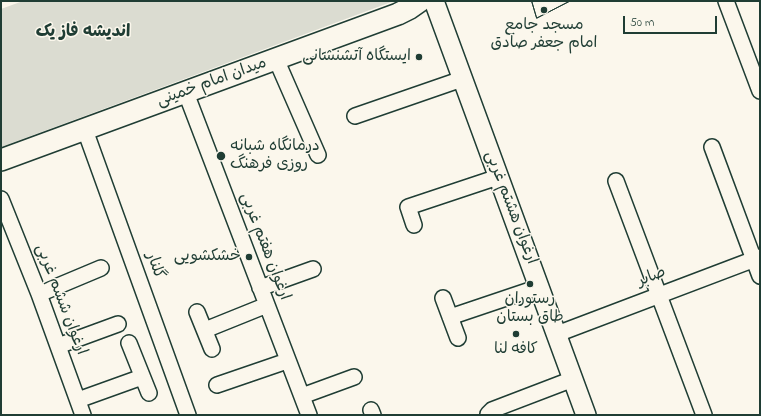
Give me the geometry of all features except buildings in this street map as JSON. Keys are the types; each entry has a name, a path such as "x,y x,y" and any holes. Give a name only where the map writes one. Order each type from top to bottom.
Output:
{"main road":[{"name":"میدان امام خمینی","path":"1,160 398,14 420,1"}],"street":[{"name":"ارغوان هشتم غربی","path":"434,1 586,415"},
{"path":"728,2 760,91"},
{"path":"276,59 318,155"},
{"path":"355,116 462,79"},
{"name":"ارغوان هفتم غربی","path":"186,93 309,415"},
{"name":"گلنار","path":"85,130 188,415"},
{"path":"712,147 757,258 760,276"},
{"path":"414,225 408,207 498,178"},
{"path":"616,181 704,415"},
{"name":"ارغوان ششم غربی","path":"1,199 39,294 83,415"},
{"name":"صابر","path":"557,334 757,258"},
{"path":"39,294 101,268"},
{"path":"260,288 313,269"},
{"path":"450,318 539,287"},
{"path":"443,298 458,338"},
{"path":"205,330 267,305"},
{"path":"197,312 212,349"},
{"path":"58,346 118,324"},
{"path":"129,343 148,393"},
{"path":"217,385 287,360"},
{"path":"78,400 142,377"},
{"path":"302,396 354,377"},
{"path":"488,414 492,410 573,379"}],"shaded area":[{"path":"23,1 394,1 1,147 1,9"}],"place":[{"name":"مسجد جامع امام جعفر صادق","path":"544,10"},
{"name":"ایستگاه آتشنشانی","path":"419,57"},
{"name":"درمانگاه شبانه روزی فرهنگ","path":"221,156"},
{"name":"خشکشویی","path":"249,257"},
{"name":"رستوران طاق بستان","path":"530,284"},
{"name":"کافه لنا","path":"516,334"}],"district":[{"name":"اندیشه فاز یک","path":"83,33"}]}
